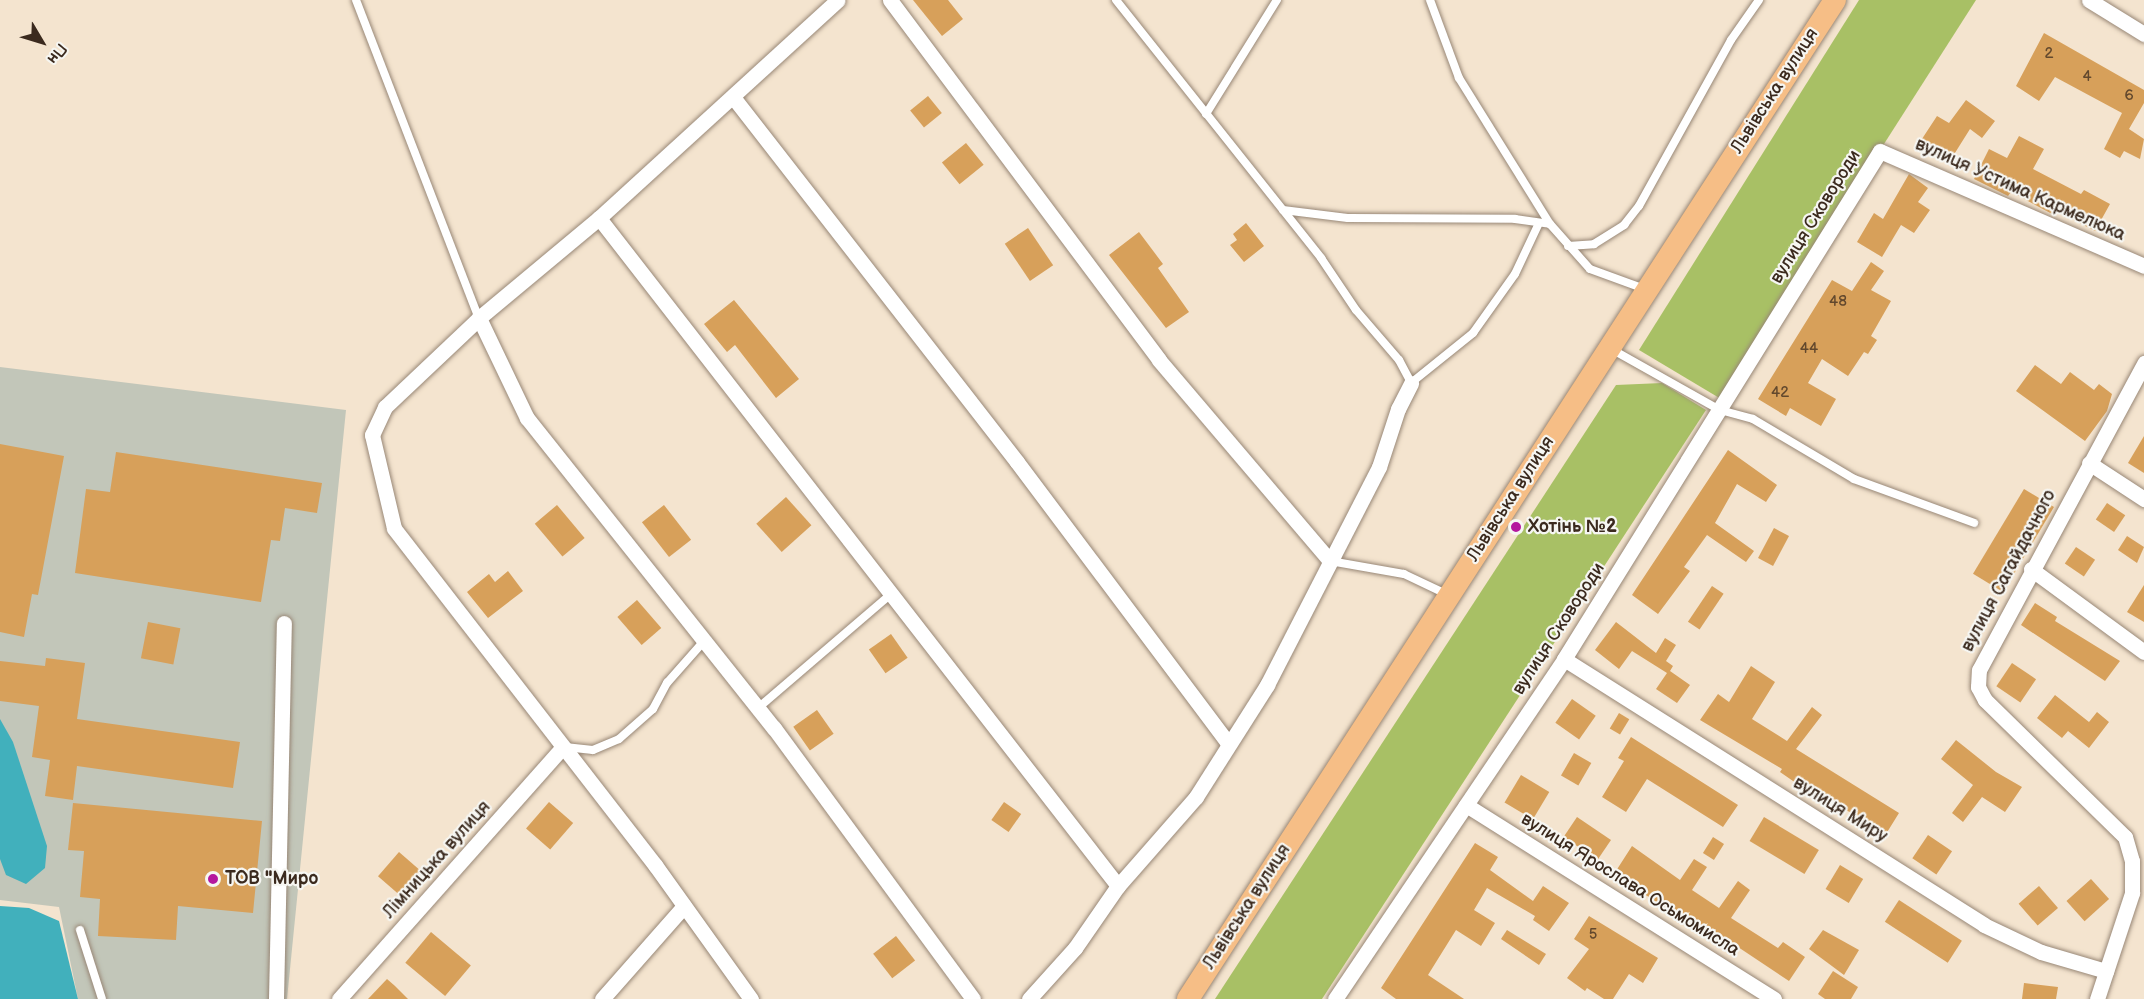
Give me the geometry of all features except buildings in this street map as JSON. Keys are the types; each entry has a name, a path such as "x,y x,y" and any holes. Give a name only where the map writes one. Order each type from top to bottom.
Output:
{"main road":[{"name":"Львівська вулиця","path":"1188,999 1835,0"}],"street":[{"path":"751,999 564,747 394,528 372,435 385,407 479,318 599,218 838,0"},
{"path":"890,0 1159,360 1330,561"},
{"path":"2089,0 2144,34"},
{"path":"733,97 1003,443 1228,743"},
{"name":"вулиця Устима Кармелюка","path":"1880,151 2144,266"},
{"name":"вулиця Сковороди","path":"1335,999 1564,659 1880,151"},
{"path":"599,218 1118,886"},
{"path":"479,318 527,418 758,708 973,999"},
{"name":"вулиця Сагайдачного","path":"2097,999 2132,893 2132,861 2125,837 1985,700 1978,687 1978,670 1989,644 2144,363"},
{"path":"1029,999 1075,948 1118,886 1196,797 1228,743 1267,685 1379,467 1398,409 1411,383"},
{"path":"2089,463 2144,499"},
{"path":"2031,569 2144,652"},
{"path":"276,999 284,623"},
{"name":"вулиця Миру","path":"1564,659 1984,925 2041,952 2106,971"},
{"name":"Лімницька вулиця","path":"339,999 564,747"},
{"name":"вулиця Ярослава Осьмомисла","path":"1466,805 1774,999"},
{"path":"602,999 684,906"}],"lane":[{"path":"356,0 479,318"},
{"path":"1116,0 1284,210 1356,310 1400,360 1411,383 1473,333 1515,274 1539,223"},
{"path":"1206,114 1277,0"},
{"path":"1430,0 1459,78 1550,224 1590,269 1646,290"},
{"path":"1568,246 1594,244 1624,225 1639,206 1731,40 1759,0"},
{"path":"1284,210 1348,218 1515,219 1550,224"},
{"path":"1609,348 1720,410 1753,418 1854,479 1974,523"},
{"path":"1330,561 1404,574 1450,596"},
{"path":"758,708 891,594"},
{"path":"564,747 593,750 619,739 653,709 667,683 704,640"},
{"path":"80,930 102,999"}],"shaded area":[{"path":"0,367 346,410 287,999 78,999 59,907 0,900"}],"green space":[{"path":"1859,0 1976,0 1721,399 1639,350"},
{"path":"1662,383 1706,410 1322,999 1215,999 1616,385"}],"water":[{"path":"0,719 13,742 47,846 45,868 26,884 6,875 0,859"},
{"path":"0,906 29,908 59,921 78,999 0,999"}],"place":[{"name":"Хотінь №2","path":"1516,527"},
{"name":"ТОВ \"Миро","path":"213,879"}]}
